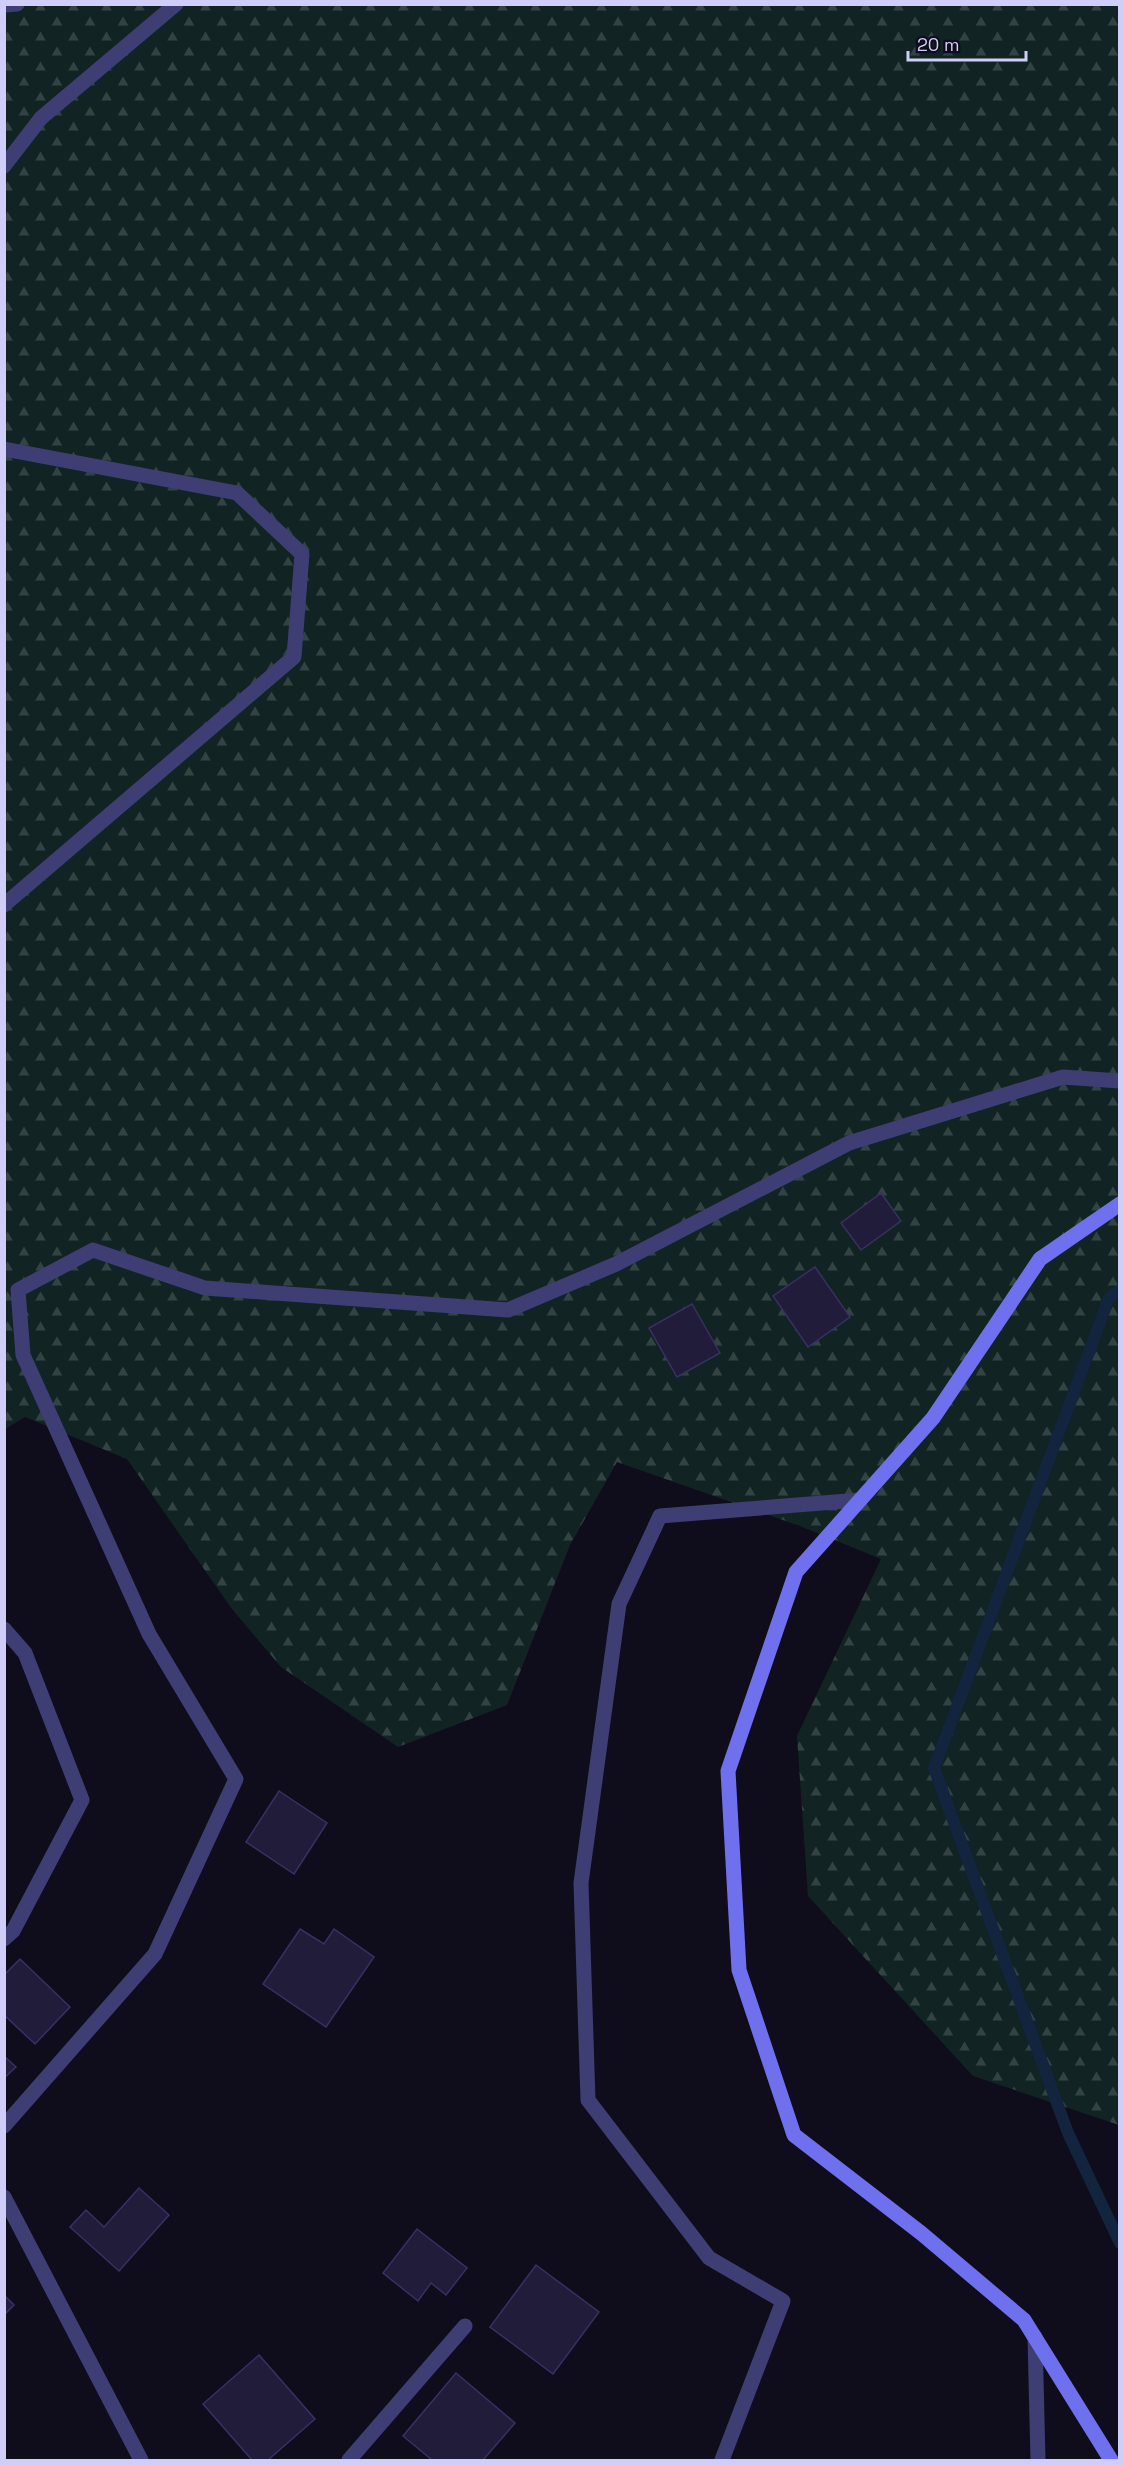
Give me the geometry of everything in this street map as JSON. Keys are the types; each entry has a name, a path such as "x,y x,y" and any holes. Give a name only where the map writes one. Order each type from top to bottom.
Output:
{"street":[{"path":"4,5 17,4"},
{"path":"4,166 41,118 176,4"},
{"path":"4,449 237,493 302,554 294,657 4,905"},
{"path":"4,2126 155,1954 236,1779 148,1634 23,1355 18,1290 93,1250 205,1288 508,1310 616,1264 849,1143 1063,1077 1119,1081"},
{"path":"1111,2460 1024,2320 794,2135 739,1970 728,1771 796,1572 933,1418 1040,1259 1119,1204"},
{"path":"722,2460 783,2301 709,2258 588,2100 581,1883 619,1604 660,1516 860,1500"},
{"path":"4,1629 25,1653 82,1800 13,1930 4,1939"},
{"path":"4,2198 141,2460"},
{"path":"349,2460 465,2326"},
{"path":"1035,2337 1038,2460"}],"green space":[{"path":"5,5 1119,5 1119,2125 973,2076 808,1896 797,1736 881,1559 800,1526 617,1462 570,1545 507,1705 398,1747 281,1667 232,1609 127,1459 25,1417 5,1429"}],"building":[{"path":"881,1193 901,1221 861,1250 841,1223"},
{"path":"815,1267 850,1317 808,1347 773,1296"},
{"path":"692,1304 720,1353 677,1377 649,1328"},
{"path":"279,1791 327,1823 294,1874 246,1842"},
{"path":"300,1929 324,1944 334,1929 374,1957 326,2027 263,1984"},
{"path":"20,1959 70,2007 35,2044 4,2015 4,1975"},
{"path":"4,2056 16,2067 4,2078"},
{"path":"139,2188 169,2215 119,2271 70,2227 86,2210 104,2227"},
{"path":"417,2229 467,2268 446,2295 431,2283 418,2301 383,2273"},
{"path":"536,2265 599,2312 553,2374 490,2327"},
{"path":"4,2295 14,2305 4,2315"},
{"path":"259,2355 315,2419 268,2460 252,2460 203,2404"},
{"path":"456,2373 515,2423 483,2460 432,2460 403,2436"}],"waterway":[{"path":"1120,1290 1109,1298 934,1768 1068,2133 1120,2243"}]}
